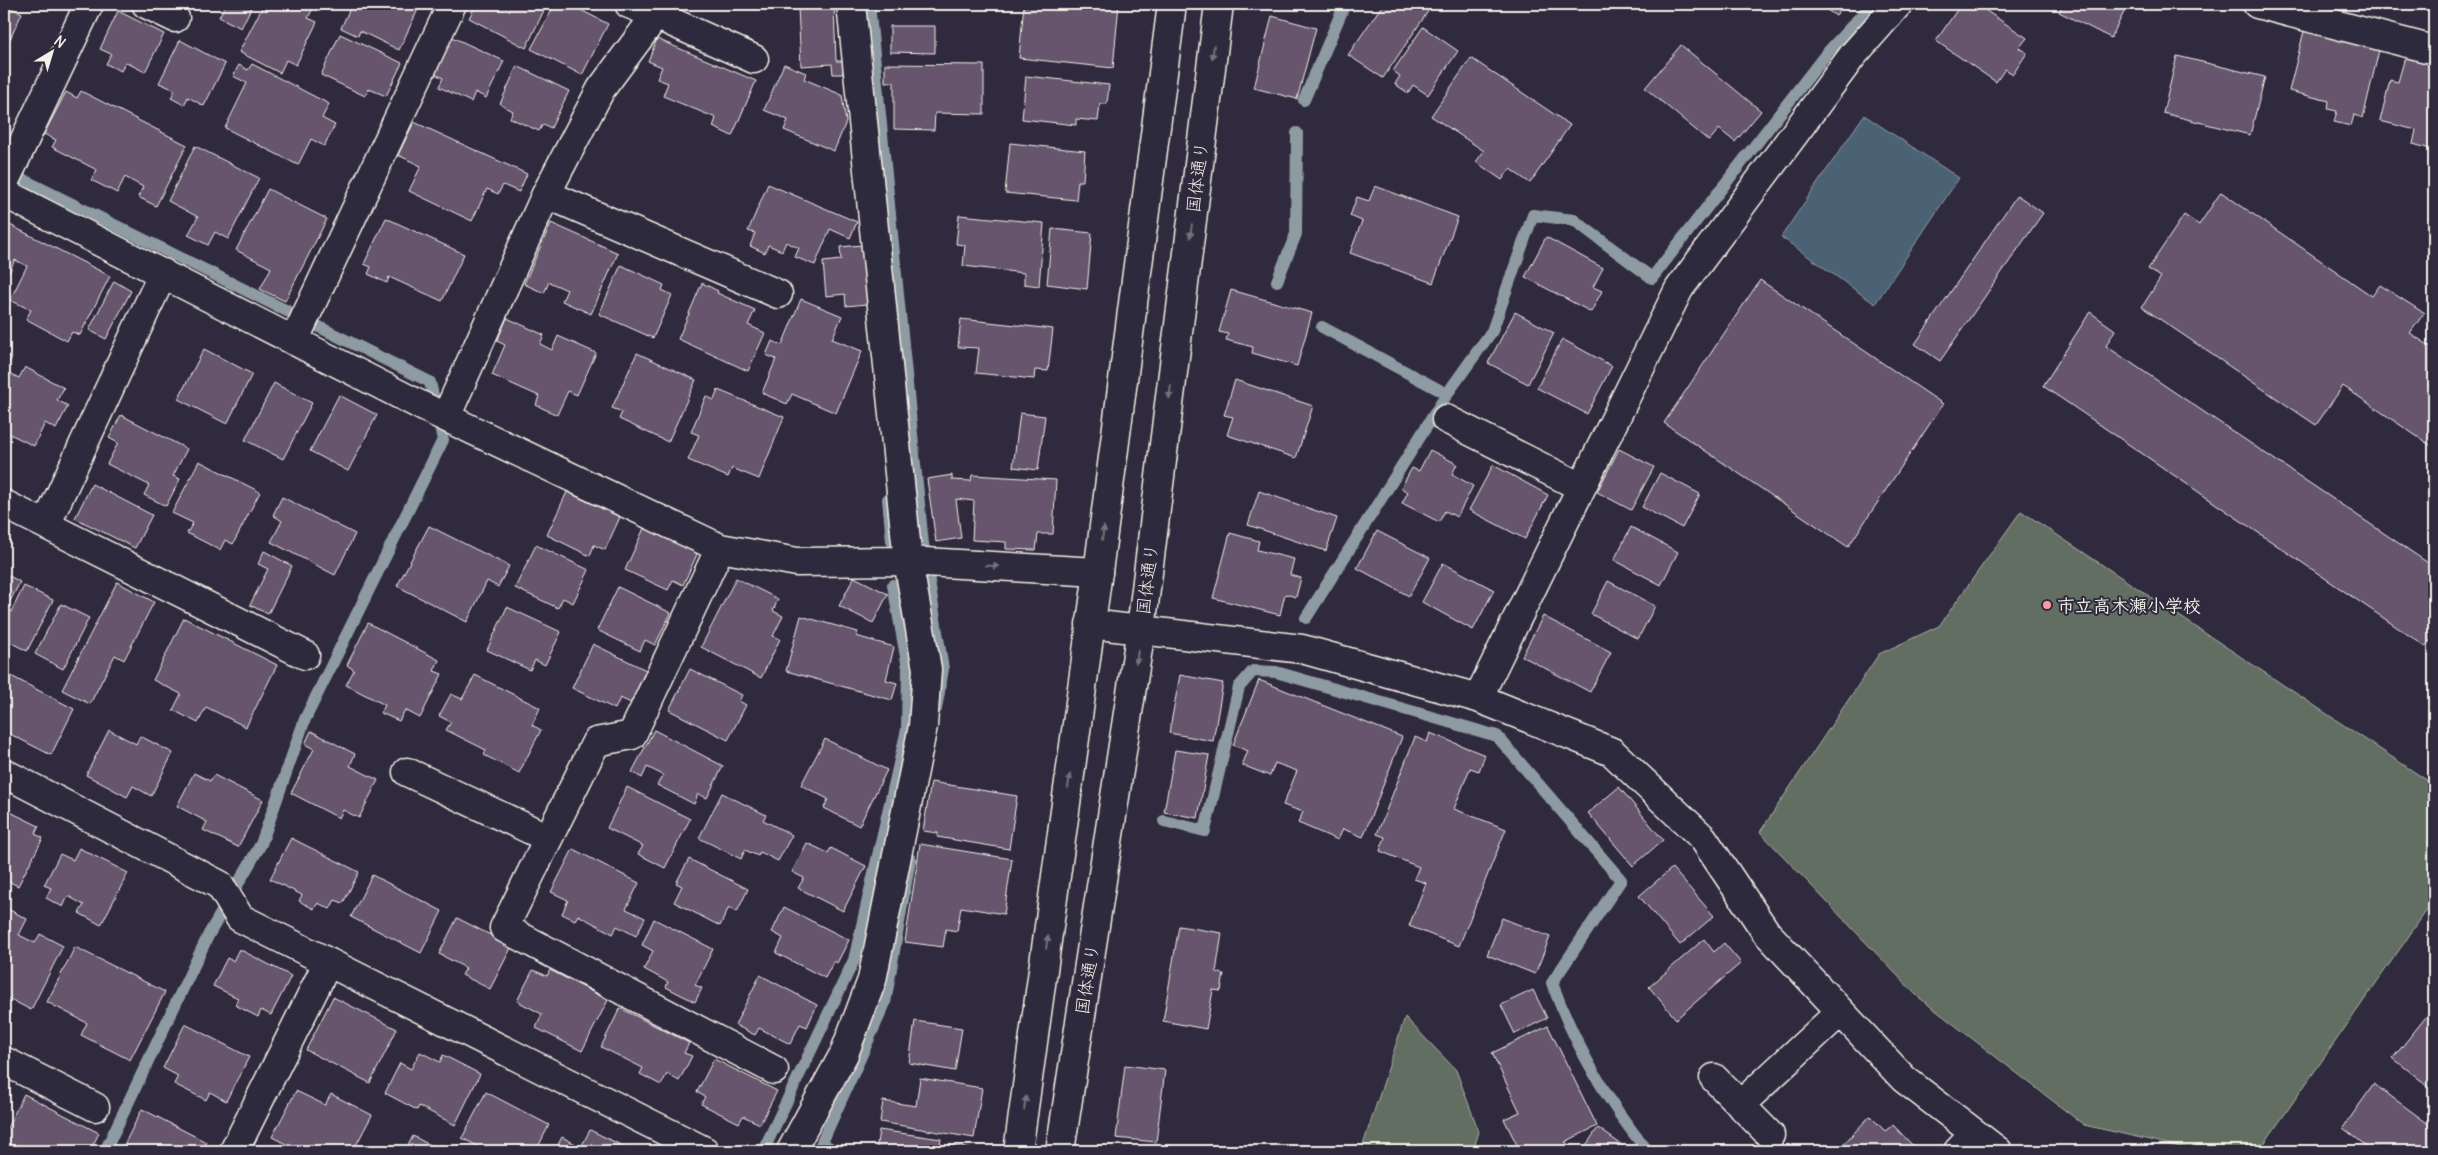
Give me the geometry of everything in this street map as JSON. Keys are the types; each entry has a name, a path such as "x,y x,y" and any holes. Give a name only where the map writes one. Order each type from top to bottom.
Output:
{"main road":[{"path":"89,4 7,180 163,273 302,326 435,412 720,548 797,562 908,561 1098,572"},
{"path":"146,4 175,18"},
{"path":"302,326 452,4"},
{"path":"629,4 754,59"},
{"path":"791,1151 844,1054 872,980 923,726 926,669 908,561 851,4"},
{"path":"1018,1151 1098,572 1172,4"},
{"name":"国体通り","path":"1060,1151 1141,630 1219,4"},
{"path":"1478,698 1680,289 1853,55 1898,4"},
{"path":"2257,4 2434,50"},
{"path":"435,412 601,88 656,15"},
{"path":"546,194 778,294"},
{"path":"46,525 163,273"},
{"path":"1446,419 1581,487"},
{"path":"4,504 306,655"},
{"path":"720,548 632,735 596,742 504,928 774,1070"},
{"path":"1090,624 1302,649 1478,698 1612,752 1703,838 1766,932 1904,1079 1966,1143 1998,1151"},
{"path":"406,772 548,838"},
{"path":"4,773 220,885 240,918 705,1151"},
{"path":"243,1148 328,962"},
{"path":"1740,1105 1840,1012"},
{"path":"4,1061 95,1107"},
{"path":"1714,1078 1770,1135"}],"green space":[{"path":"2021,511 2434,785 2434,900 2259,1151 2198,1151 2084,1125 1917,996 1760,832 1879,654 1939,626"},
{"path":"1405,1017 1456,1070 1479,1132 1473,1151 1361,1151"}],"water":[{"path":"1864,115 1959,178 1875,304 1781,237"}],"building":[{"path":"4,4 13,4 11,8 22,13 10,39 4,36"},
{"path":"226,4 253,4 241,28 219,17"},
{"path":"264,4 315,4 308,18 317,22 296,65 286,60 280,73 239,52"},
{"path":"352,4 420,5 399,50 360,31 358,36 341,28"},
{"path":"469,4 547,4 526,48 469,18 475,7"},
{"path":"555,4 569,4 608,24 582,75 531,49"},
{"path":"1024,4 1119,4 1113,68 1019,58"},
{"path":"1383,4 1433,4 1383,78 1348,55"},
{"path":"1818,4 1844,4 1836,16"},
{"path":"1961,4 1976,4 2027,38 2019,48 2027,53 2013,74 2005,69 1996,82 1936,41"},
{"path":"2063,4 2128,4 2111,38 2059,12"},
{"path":"834,5 836,61 843,61 843,74 833,74 832,64 801,66 798,7"},
{"path":"118,11 164,34 145,72 125,62 121,71 106,64 111,54 100,49"},
{"path":"1272,16 1316,28 1297,99 1254,88"},
{"path":"890,26 935,26 935,53 890,52"},
{"path":"1423,27 1458,51 1428,95 1413,85 1408,93 1395,84 1400,76 1393,71"},
{"path":"2304,31 2379,50 2363,118 2354,115 2351,126 2334,122 2337,111 2328,109 2329,101 2289,91"},
{"path":"340,34 402,63 386,96 369,89 365,96 321,75"},
{"path":"452,37 504,61 486,98 475,92 471,102 439,87 443,78 435,74"},
{"path":"657,39 756,81 732,136 713,127 716,118 663,96 668,83 657,79 662,67 648,61"},
{"path":"180,40 225,64 204,106 188,97 184,105 171,98 175,90 159,83"},
{"path":"1681,45 1761,111 1735,142 1719,129 1709,141 1645,88"},
{"path":"2177,56 2265,77 2250,135 2163,113"},
{"path":"2405,57 2434,64 2434,150 2413,144 2416,130 2380,121 2390,80 2398,82"},
{"path":"1471,58 1570,125 1530,183 1510,169 1502,180 1476,162 1484,151 1431,116"},
{"path":"252,64 329,104 322,118 335,125 324,146 311,139 298,165 225,128 247,83 233,76 239,65 248,70"},
{"path":"784,64 806,73 804,79 842,95 846,122 834,151 784,130 788,120 764,110"},
{"path":"885,64 984,65 984,114 935,113 934,130 894,129 894,82 885,82"},
{"path":"517,66 569,91 551,128 543,124 539,131 510,118 513,111 500,104"},
{"path":"1026,76 1109,85 1107,104 1100,104 1098,121 1076,119 1076,125 1022,119"},
{"path":"81,91 187,145 156,206 138,197 143,187 125,177 117,193 91,180 97,170 52,147 56,140 44,134 66,92 77,98"},
{"path":"414,122 527,174 519,192 503,185 498,194 487,189 472,221 409,191 421,166 398,155"},
{"path":"1010,143 1085,151 1083,181 1078,181 1076,200 1005,193"},
{"path":"195,146 259,178 228,239 215,232 208,245 188,235 198,217 168,201"},
{"path":"768,184 857,222 850,238 830,229 815,265 795,257 799,248 786,242 782,251 768,245 765,253 750,246 755,233 748,231"},
{"path":"1375,186 1458,217 1433,283 1350,253 1362,221 1350,216 1357,197 1369,201"},
{"path":"268,189 327,219 285,301 260,289 271,268 236,250"},
{"path":"2221,192 2372,296 2380,285 2424,313 2410,333 2434,349 2434,448 2343,386 2316,425 2142,307 2161,277 2148,269 2184,215 2199,225"},
{"path":"2017,195 2043,213 1940,361 1915,344"},
{"path":"959,215 1044,223 1039,286 1024,284 1024,273 963,266 965,245 956,244"},
{"path":"386,218 464,254 442,301 389,277 387,283 368,274 371,267 364,264"},
{"path":"4,222 110,276 80,335 72,332 67,341 26,319 31,310 10,300 27,266 15,260 4,283"},
{"path":"551,223 618,253 591,314 562,301 567,290 549,282 544,293 524,284"},
{"path":"1052,229 1092,233 1087,289 1047,284"},
{"path":"1546,237 1603,268 1593,287 1602,291 1591,312 1525,277"},
{"path":"862,245 867,304 846,306 845,294 826,296 823,262 841,260 840,247"},
{"path":"621,265 664,285 662,290 672,295 653,338 599,314"},
{"path":"1760,280 1943,404 1848,547 1664,423"},
{"path":"114,281 131,291 106,339 89,330"},
{"path":"702,283 718,291 717,293 755,310 748,325 765,333 748,371 678,339"},
{"path":"1231,290 1312,313 1297,366 1252,353 1253,347 1226,340 1228,334 1219,332"},
{"path":"801,299 842,316 832,339 862,351 836,413 792,394 787,404 762,393 776,359 766,355 772,341 782,345"},
{"path":"1515,312 1554,333 1528,384 1488,363"},
{"path":"2090,312 2115,330 2106,346 2434,567 2434,634 2426,647 2043,386"},
{"path":"507,318 544,335 540,344 552,350 558,336 596,353 577,395 568,391 557,415 536,405 539,396 492,375 505,345 497,341"},
{"path":"961,319 1053,329 1048,371 1035,370 1034,379 976,373 979,348 958,347"},
{"path":"1562,339 1612,366 1587,414 1537,388"},
{"path":"204,349 252,374 227,424 178,399"},
{"path":"4,353 12,357 5,371 19,378 25,367 64,388 57,400 68,406 56,429 45,423 34,446 4,431"},
{"path":"637,353 696,380 668,442 619,419 622,412 612,408"},
{"path":"1235,380 1313,406 1296,458 1227,435 1233,417 1224,415"},
{"path":"274,383 312,403 283,459 245,440"},
{"path":"718,390 784,417 759,479 732,468 728,477 688,460 699,435 691,432 706,396 714,400"},
{"path":"339,395 377,415 348,471 310,451"},
{"path":"1020,413 1045,416 1038,470 1013,467"},
{"path":"121,415 187,449 173,476 180,479 166,506 144,495 149,485 107,464 118,443 109,438"},
{"path":"1619,449 1654,467 1631,510 1597,492"},
{"path":"1430,450 1457,464 1452,474 1473,486 1457,517 1445,511 1439,522 1402,503 1408,492 1401,488 1412,468 1419,471"},
{"path":"199,461 260,492 233,544 225,540 220,550 187,533 193,523 172,513"},
{"path":"1493,465 1548,495 1525,539 1469,510"},
{"path":"1660,473 1700,494 1682,528 1642,507"},
{"path":"952,475 952,480 971,481 972,475 1056,480 1053,534 1038,534 1036,550 1006,549 1006,542 972,540 974,501 956,499 961,538 936,542 927,479"},
{"path":"92,484 152,515 135,548 75,518"},
{"path":"1259,491 1337,518 1326,551 1248,525"},
{"path":"567,492 620,517 605,550 594,545 590,556 547,535"},
{"path":"282,497 355,534 335,575 271,542 282,521 273,515"},
{"path":"429,526 509,566 498,587 487,581 467,622 397,586"},
{"path":"645,526 698,552 683,585 673,580 668,590 625,570"},
{"path":"1631,527 1678,552 1661,585 1614,560"},
{"path":"1377,531 1430,558 1409,596 1357,568"},
{"path":"1230,533 1259,541 1257,550 1294,559 1290,575 1301,578 1296,597 1285,594 1280,615 1213,598"},
{"path":"536,545 589,570 573,603 563,598 558,608 515,588"},
{"path":"264,551 292,566 268,614 250,605 268,569 258,564"},
{"path":"1443,563 1494,590 1473,630 1422,602"},
{"path":"4,573 20,582 4,613"},
{"path":"854,577 888,594 873,623 839,606"},
{"path":"736,578 778,599 773,611 783,616 773,636 780,639 761,678 701,647"},
{"path":"1608,581 1655,606 1638,639 1591,614"},
{"path":"117,582 154,602 124,660 115,655 90,704 62,690"},
{"path":"24,586 53,600 27,651 4,639 4,626"},
{"path":"618,587 671,613 655,645 645,640 640,651 597,630"},
{"path":"61,604 89,618 63,669 35,654"},
{"path":"507,607 561,632 545,665 535,660 530,670 487,650"},
{"path":"801,616 858,632 856,636 894,647 886,680 897,683 892,700 786,671"},
{"path":"1543,616 1611,652 1590,692 1522,656"},
{"path":"184,618 277,665 246,727 206,707 198,723 173,710 181,694 153,680"},
{"path":"368,623 439,660 434,671 442,674 420,718 405,710 399,721 381,713 385,705 346,685 354,670 347,665"},
{"path":"593,644 646,670 631,703 620,698 615,709 572,688"},
{"path":"690,669 742,695 739,701 746,705 728,740 669,710"},
{"path":"475,675 540,708 532,725 541,730 519,773 484,755 486,750 446,730 451,722 439,716 451,694 462,699"},
{"path":"1180,675 1223,683 1213,741 1169,733"},
{"path":"11,676 74,709 51,755 4,731 4,690"},
{"path":"1259,680 1402,737 1363,837 1343,829 1338,840 1298,823 1303,812 1283,805 1297,771 1275,763 1270,776 1242,765 1248,751 1233,745"},
{"path":"109,730 136,744 140,736 173,753 151,796 133,786 127,797 86,775"},
{"path":"654,730 723,766 707,798 698,794 694,804 657,785 663,775 647,767 642,778 632,772"},
{"path":"311,731 355,754 350,766 378,780 359,818 343,810 339,818 291,793 314,749 305,744"},
{"path":"1430,733 1485,755 1479,771 1470,768 1454,809 1506,829 1459,946 1409,926 1426,883 1414,879 1419,867 1380,851 1385,837 1377,834 1415,737 1427,742"},
{"path":"825,739 887,770 859,826 824,808 828,799 801,785"},
{"path":"1175,750 1209,755 1198,818 1164,812"},
{"path":"194,773 210,781 214,775 263,800 238,847 203,830 207,822 177,806"},
{"path":"931,782 1017,796 1009,849 937,837 938,833 923,831"},
{"path":"627,787 690,819 665,868 638,854 643,846 607,828"},
{"path":"1619,787 1663,840 1633,866 1588,813"},
{"path":"722,793 766,815 763,820 792,835 778,861 760,852 758,856 745,850 741,859 699,838"},
{"path":"4,809 39,826 35,834 43,838 18,886 4,879"},
{"path":"291,838 359,872 343,903 335,900 330,909 318,903 314,909 299,901 302,895 270,879"},
{"path":"807,843 828,853 831,848 866,866 843,911 798,888 804,878 792,872"},
{"path":"920,844 1012,859 1004,914 961,907 957,931 946,929 943,947 905,942"},
{"path":"79,848 128,873 101,925 79,913 84,905 68,896 63,907 46,898 51,888 44,885 60,854 73,860"},
{"path":"573,849 639,883 626,909 645,918 636,936 617,926 613,934 578,915 575,920 562,914 568,900 551,892"},
{"path":"689,859 748,889 737,912 729,907 720,926 674,902 682,886 676,883"},
{"path":"1672,868 1714,916 1680,945 1639,896"},
{"path":"372,875 442,911 421,953 351,917"},
{"path":"4,907 27,919 19,935 35,943 40,934 63,946 31,1010 4,996"},
{"path":"784,907 849,940 837,963 834,961 825,978 776,953 783,938 772,932"},
{"path":"457,918 512,946 490,989 462,975 466,968 439,954"},
{"path":"1502,918 1550,937 1535,974 1487,955"},
{"path":"654,919 713,949 695,985 702,988 695,1002 666,987 668,982 644,969 653,951 642,945"},
{"path":"1179,926 1222,933 1216,972 1224,974 1221,991 1213,990 1206,1029 1163,1021"},
{"path":"1704,939 1714,952 1724,943 1741,963 1676,1019 1649,987"},
{"path":"75,947 165,992 130,1060 81,1035 87,1023 47,1002"},
{"path":"239,949 291,976 271,1015 261,1010 258,1017 235,1005 238,998 213,986 227,958 233,961"},
{"path":"533,970 547,976 550,970 608,1000 582,1051 536,1028 542,1014 517,1001"},
{"path":"760,975 817,1005 807,1027 800,1024 790,1044 759,1028 755,1035 735,1025"},
{"path":"1533,990 1547,1018 1515,1034 1501,1005"},
{"path":"333,997 397,1029 370,1083 306,1050"},
{"path":"2434,1007 2434,1091 2393,1058"},
{"path":"620,1008 689,1043 684,1053 692,1056 679,1081 667,1074 661,1085 640,1074 643,1068 601,1047"},
{"path":"915,1021 962,1028 955,1071 909,1063"},
{"path":"185,1024 249,1057 226,1101 210,1092 206,1100 174,1084 178,1076 163,1068"},
{"path":"1548,1026 1597,1126 1565,1142 1578,1151 1520,1151 1504,1119 1520,1112 1492,1053"},
{"path":"420,1052 440,1062 443,1055 480,1074 455,1125 419,1106 417,1110 385,1093 400,1063 411,1069"},
{"path":"714,1059 777,1091 760,1124 743,1116 739,1123 701,1104 705,1097 697,1092"},
{"path":"1125,1065 1165,1070 1156,1142 1116,1138"},
{"path":"920,1078 982,1088 974,1138 880,1122 883,1101 916,1106"},
{"path":"2374,1084 2434,1128 2434,1145 2430,1151 2382,1151 2376,1147 2373,1151 2343,1128"},
{"path":"296,1091 325,1105 331,1094 372,1115 353,1151 323,1151 310,1145 306,1151 300,1151 272,1137"},
{"path":"486,1092 549,1125 536,1151 487,1151 462,1138"},
{"path":"24,1094 99,1133 90,1151 21,1151 4,1143 4,1134"},
{"path":"142,1109 206,1142 202,1151 121,1151"},
{"path":"1870,1116 1885,1131 1893,1125 1918,1151 1837,1151"},
{"path":"1598,1128 1629,1150 1582,1151"},
{"path":"590,1130 633,1151 555,1151 562,1137 581,1147"},
{"path":"879,1130 941,1139 939,1151 876,1151"},
{"path":"413,1136 441,1151 405,1151"},
{"path":"948,1145 971,1149 971,1151 947,1151"}],"waterway":[{"path":"869,4 923,544 943,669 936,709"},
{"path":"1304,100 1345,4"},
{"path":"1306,618 1447,394 1492,331 1533,215 1574,220 1652,278 1826,54 1872,4"},
{"path":"1277,281 1296,234 1297,133"},
{"path":"6,171 430,382 443,440 305,719 261,844 209,934 105,1151"},
{"path":"1322,327 1447,394"},
{"path":"888,499 892,541"},
{"path":"763,1151 854,960 907,729 908,668 893,585"},
{"path":"1164,821 1205,831 1239,687 1253,671 1276,672 1497,736 1621,880 1552,983 1570,1027 1593,1071 1619,1113 1648,1151"},
{"path":"818,1151 885,1003 910,859"},
{"path":"822,1143 835,1151"}],"place":[{"name":"市立高木瀬小学校","path":"2047,605"}]}
